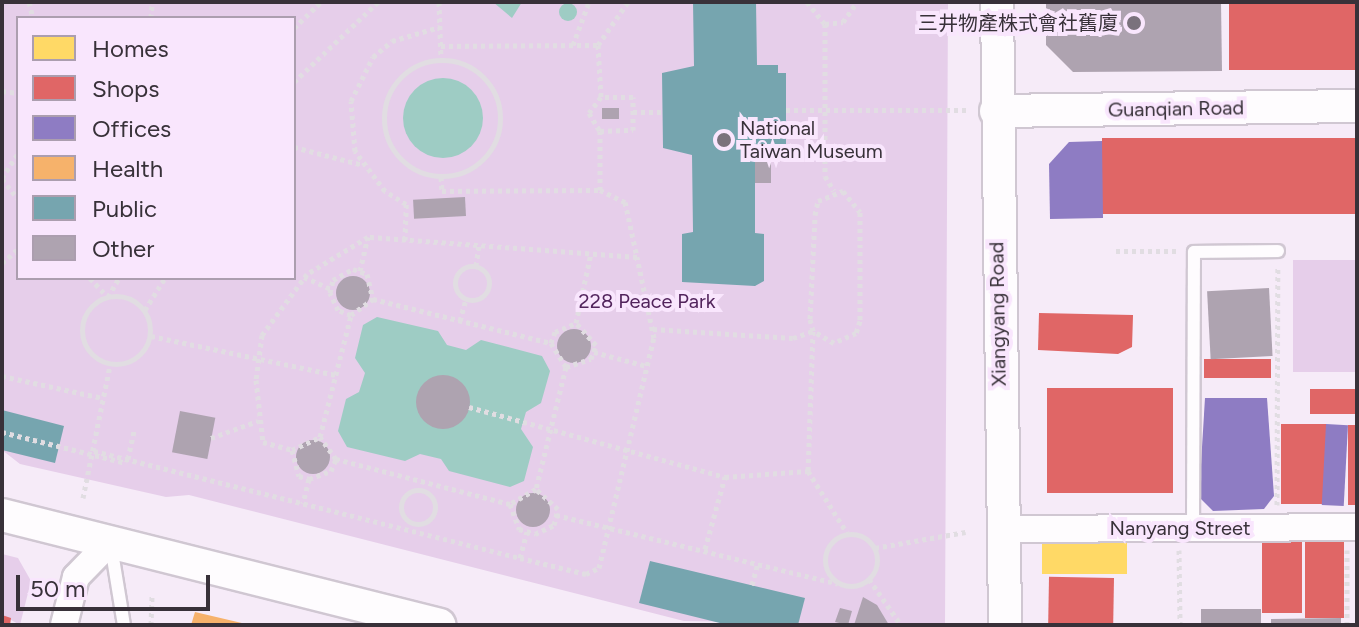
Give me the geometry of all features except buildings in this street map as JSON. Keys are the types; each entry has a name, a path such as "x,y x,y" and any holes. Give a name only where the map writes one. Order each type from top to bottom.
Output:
{"street":[{"name":"Xiangyang Road","path":"997,2 1005,625"},
{"name":"Guanqian Road","path":"996,111 1357,106"},
{"path":"2,515 439,625"},
{"name":"Nanyang Street","path":"1003,529 1352,527"},
{"path":"64,625 76,577 110,542"}],"lane":[{"path":"1186,528 1194,252 1278,251"},
{"path":"110,542 124,625"}],"path":[{"path":"296,26 321,2"},
{"path":"296,80 378,2"},
{"path":"439,2 441,60"},
{"path":"573,45 589,2"},
{"path":"600,190 600,131 589,113 601,97 598,45 628,2"},
{"path":"653,329 793,338 813,331 834,343 856,333 860,321 860,212 855,199 835,192 825,176 825,24 807,2"},
{"path":"825,24 843,22 857,2"},
{"path":"363,165 350,127 359,78 392,41 440,27"},
{"path":"441,46 598,45"},
{"path":"441,60 485,79 500,112 496,139 481,162 441,177 399,159 384,125 391,90 402,75 441,60"},
{"path":"600,131 633,130 633,97 601,97"},
{"path":"786,110 996,111"},
{"path":"633,112 663,112"},
{"path":"296,148 363,165 406,204 405,240"},
{"path":"16,156 2,179 16,196"},
{"path":"2,432 412,527 586,574 599,568 653,329 625,202 600,190 442,191 441,177"},
{"path":"835,192 818,201 815,215 808,471 847,533 875,548 966,532"},
{"path":"320,437 292,450 270,449 258,421 259,356 274,313 304,277 368,237 637,257"},
{"path":"368,237 360,271 373,299"},
{"path":"476,266 479,245"},
{"path":"1116,251 1194,252"},
{"path":"1277,528 1278,251"},
{"path":"576,323 591,253"},
{"path":"466,299 485,294 489,280 476,266"},
{"path":"466,299 454,287 458,273 476,266"},
{"path":"351,315 338,310 331,289 333,280 360,271"},
{"path":"304,277 331,289"},
{"path":"92,280 108,297"},
{"path":"108,297 118,280"},
{"path":"145,310 164,280"},
{"path":"123,295 145,310 151,336 137,359 110,365 87,350 81,324 95,299 123,295"},
{"path":"320,437 351,315 373,299"},
{"path":"320,437 336,459 510,504 536,489 566,367 551,343 373,299"},
{"path":"460,321 466,299"},
{"path":"551,343 555,332 576,323 587,327 594,352"},
{"path":"151,336 259,356 336,375"},
{"path":"566,367 594,352 647,366"},
{"path":"83,498 110,365"},
{"path":"2,376 103,398"},
{"path":"469,407 628,446 725,477 808,471"},
{"path":"211,438 258,421"},
{"path":"127,461 134,430"},
{"path":"292,450 299,476 309,479 331,471 336,459"},
{"path":"94,451 127,461"},
{"path":"705,550 725,477"},
{"path":"303,503 309,479"},
{"path":"424,490 427,482"},
{"path":"510,504 519,529 527,532 554,525 556,515 548,493 536,489"},
{"path":"412,527 401,510 404,496 424,490"},
{"path":"412,527 430,518 435,503 424,490"},
{"path":"556,515 609,525 838,584 869,579"},
{"path":"1347,625 1352,527"},
{"path":"1180,625 1186,528"},
{"path":"520,558 527,532"},
{"path":"838,584 824,555 847,533"},
{"path":"875,548 869,579 900,625"},
{"path":"752,585 758,563"},
{"path":"151,625 152,595"}],"green space":[{"name":"228 Peace Park","path":"2,2 948,2 945,625 684,621 189,495 166,497 20,464 2,450"},
{"path":"1293,260 1357,260 1357,372 1293,372"},
{"path":"2,554 18,558 31,581 20,625 2,615"}],"shaded area":[{"path":"493,2 522,2 512,18"},
{"path":"564,3 572,3 577,12 575,19 564,21 559,16 559,8"},
{"path":"443,78 458,81 471,90 480,103 483,118 480,133 471,146 458,155 443,158 428,155 415,146 406,133 403,118 406,103 415,90 428,81"},
{"path":"377,317 438,331 447,345 466,350 481,340 542,356 550,371 541,403 526,412 521,429 533,447 524,481 510,487 449,471 441,459 420,454 405,461 347,447 338,431 346,399 359,392 365,373 355,358 363,325"}],"place":[{"name":"三井物產株式會社舊廈","path":"1134,23"},
{"name":"National Taiwan Museum","path":"724,140"}]}
